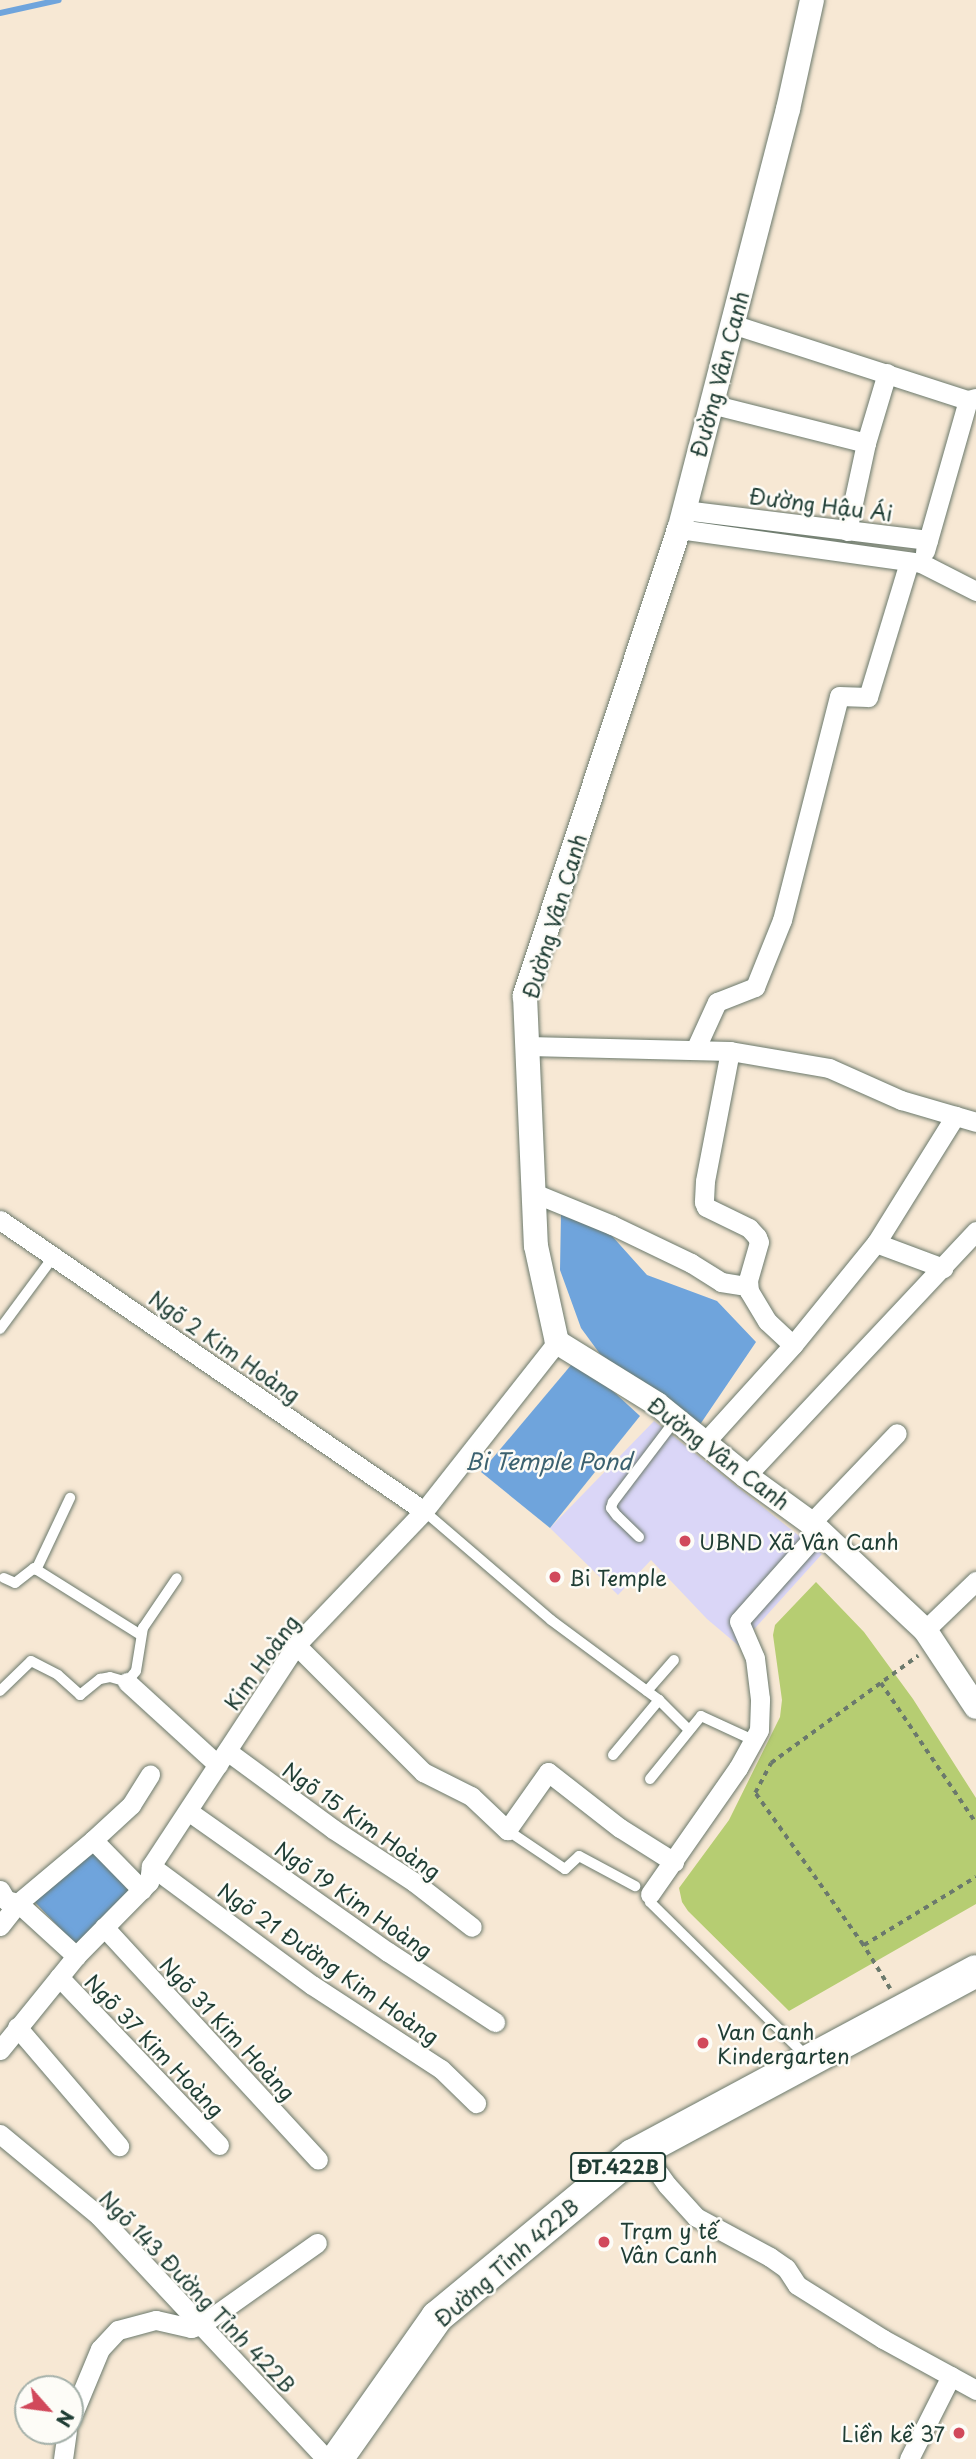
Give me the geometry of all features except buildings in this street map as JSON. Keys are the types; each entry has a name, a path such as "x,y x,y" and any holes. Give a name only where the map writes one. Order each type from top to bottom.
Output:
{"main road":[{"name":"Đường Tỉnh 422B","path":"337,2459 437,2317 642,2150 976,1971"}],"street":[{"name":"Đường Vân Canh","path":"812,0 788,109 681,519 525,996 536,1246 556,1342 676,1419 746,1476 816,1527 929,1637 976,1707"},
{"path":"695,1049 717,1002 755,987 782,920 839,696 868,697 915,563 928,540 972,399 732,324"},
{"path":"847,531 866,443 887,373"},
{"path":"711,404 866,443"},
{"name":"Đường Hậu Ái","path":"681,519 847,531 928,540"},
{"name":"Đường Hậu Ái","path":"681,519 915,563 976,591"},
{"path":"528,1046 730,1051 829,1068 901,1100 976,1122"},
{"path":"730,1051 705,1181 704,1202 706,1207 749,1228 757,1237 759,1242 747,1286 767,1321 793,1345"},
{"path":"705,1441 793,1345 876,1243 955,1116"},
{"path":"534,1194 612,1225 691,1263 721,1282 747,1286"},
{"name":"Ngõ 2 Kim Hoàng","path":"0,1220 424,1511"},
{"path":"746,1476 976,1231"},
{"path":"876,1243 943,1268"},
{"name":"Kim Hoàng","path":"75,1956 149,1882 151,1866 296,1645 424,1511 556,1342"},
{"path":"643,1890 674,1862 738,1768 759,1730 760,1710 755,1658 739,1621 897,1433"},
{"path":"929,1637 976,1581"},
{"path":"296,1645 423,1772 471,1796 507,1830 548,1772 620,1828 674,1862"},
{"name":"Ngõ 15 Kim Hoàng","path":"127,1682 223,1758 414,1882 472,1927"},
{"path":"0,1926 18,1903 131,1805 150,1774"},
{"name":"Ngõ 19 Kim Hoàng","path":"188,1811 388,1952 495,2022"},
{"path":"93,1840 142,1890"},
{"name":"Ngõ 21 Đường Kim Hoàng","path":"151,1866 312,1985 441,2069 476,2103"},
{"path":"0,1890 6,1900 18,1903 75,1956 0,2050"},
{"name":"Ngõ 31 Kim Hoàng","path":"104,1927 318,2160"},
{"name":"Ngõ 37 Kim Hoàng","path":"59,1977 219,2144"},
{"path":"17,2027 119,2146"},
{"name":"Ngõ 143 Đường Tỉnh 422B","path":"0,2134 99,2216 326,2459"},
{"path":"642,2150 667,2186 696,2217 770,2257 811,2294 976,2390"},
{"path":"84,2387 100,2348 118,2330 156,2320 191,2328 201,2325 317,2243"},
{"path":"909,2459 951,2376"}],"lane":[{"path":"0,1329 54,1255"},
{"path":"639,1536 617,1517 611,1508 676,1419"},
{"path":"36,1570 70,1499"},
{"path":"424,1511 551,1620 659,1700 688,1729"},
{"path":"4,1578 15,1583 31,1568 36,1570 142,1635"},
{"path":"0,1691 31,1661 58,1675 80,1695 100,1679 110,1677 127,1682 136,1671 143,1628 177,1578"},
{"path":"647,1691 674,1660"},
{"path":"613,1755 659,1700"},
{"path":"650,1779 701,1716 753,1740"},
{"path":"507,1830 565,1869 579,1856 643,1890 650,1902 810,2060"}],"path":[{"path":"902,2011 863,1945 755,1793 771,1763 881,1683 929,1637"},
{"path":"881,1683 976,1823"},
{"path":"863,1945 976,1877"}],"shaded area":[{"name":"UBND Xã Vân Canh","path":"654,1421 822,1554 739,1646 707,1619 651,1560 618,1595 550,1528"}],"green space":[{"path":"816,1582 864,1632 913,1699 976,1798 976,1904 789,2011 688,1911 682,1902 679,1888 729,1820 780,1717 782,1700 773,1635 775,1625"}],"water":[{"path":"561,1213 579,1218 612,1236 647,1275 717,1301 756,1342 699,1426 600,1354 581,1328 560,1270"},
{"name":"Bi Temple Pond","path":"577,1358 640,1416 550,1528 481,1472"},
{"path":"89,1846 129,1891 76,1945 31,1898"}],"waterway":[{"path":"0,13 59,0"}],"place":[{"name":"UBND Xã Vân Canh","path":"685,1541"},
{"name":"Bi Temple","path":"555,1577"},
{"name":"Van Canh Kindergarten","path":"703,2043"},
{"name":"Trạm y tế Vân Canh","path":"604,2242"},
{"name":"Liền kề 37","path":"959,2433"}]}
